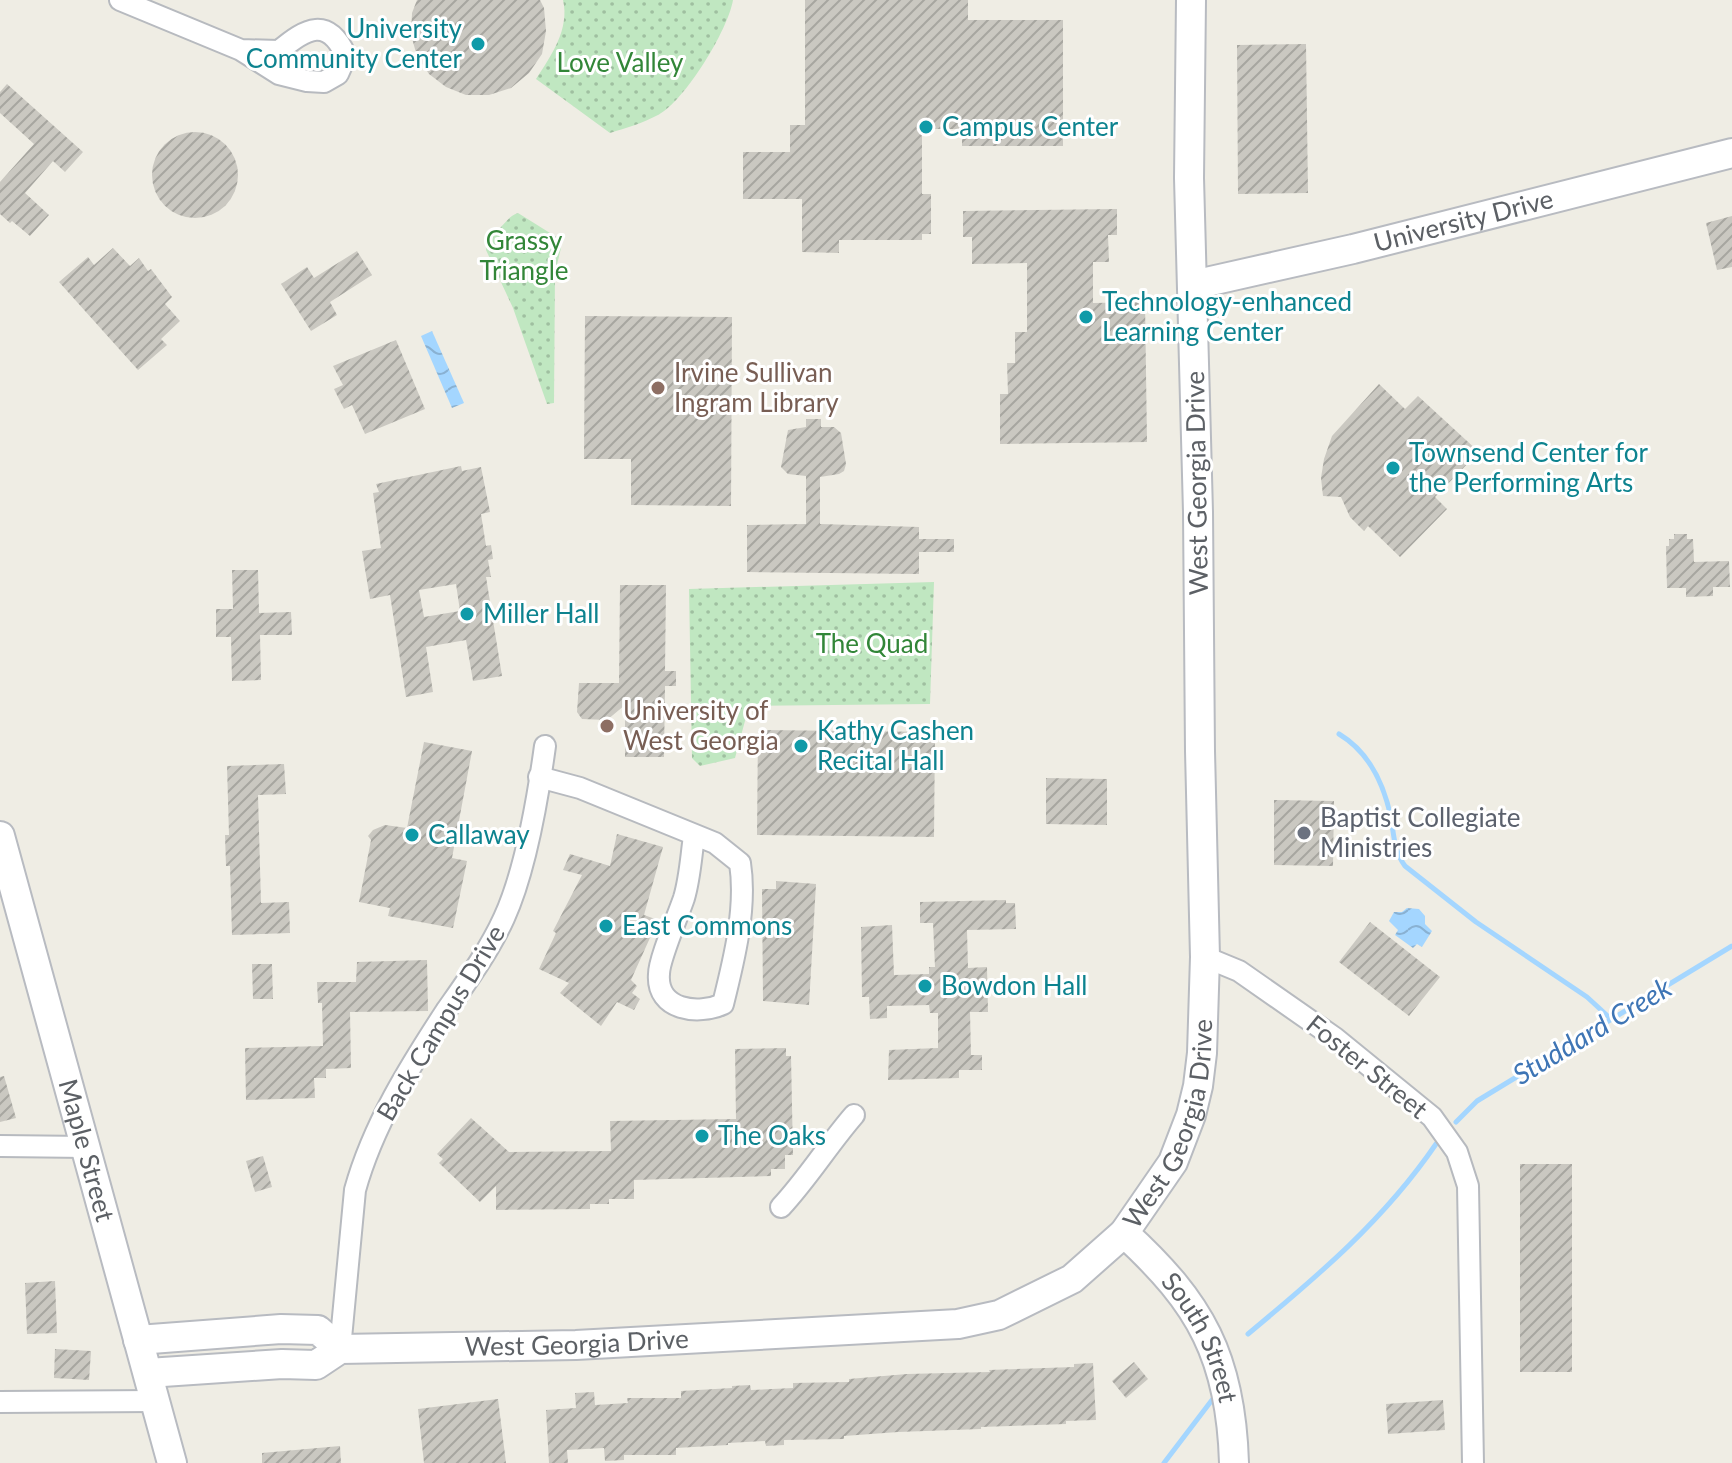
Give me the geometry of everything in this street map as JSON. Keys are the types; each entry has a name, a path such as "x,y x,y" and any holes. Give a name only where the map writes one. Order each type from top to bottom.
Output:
{"street":[{"path":"120,0 241,50 279,74 324,82 338,74 346,56 332,33 311,29 298,34 279,51 241,50"},
{"name":"West Georgia Drive","path":"148,1373 282,1364 316,1365 340,1349 576,1345 958,1324 999,1315 1072,1279 1124,1233 1173,1162 1191,1115 1202,1053 1205,957 1189,178 1191,0"},
{"name":"University Drive","path":"1193,285 1353,249 1732,153"},
{"name":"Back Campus Drive","path":"340,1349 355,1190 360,1171 377,1130 414,1061 492,941 504,917 517,880 545,746"},
{"path":"539,777 580,788 715,843 740,863 743,890 731,974 723,1004 696,1012 678,1007 669,999 661,988 658,974 685,893 694,836"},
{"name":"Maple Street","path":"0,836 172,1463"},
{"name":"Foster Street","path":"1205,957 1239,971 1348,1047 1432,1117 1457,1152 1468,1186 1473,1463"},
{"path":"781,1207 854,1115"},
{"path":"0,1146 87,1147"},
{"name":"South Street","path":"1124,1233 1181,1291 1212,1344 1227,1390 1234,1463"},
{"path":"138,1340 281,1329 318,1330 340,1349"},
{"path":"0,1402 155,1401"}],"green space":[{"name":"Love Valley","path":"563,0 733,0 723,29 704,64 669,107 640,123 610,133 536,79 561,32"},
{"name":"Grassy Triangle","path":"518,213 558,238 561,248 555,273 554,403 547,404 513,308 486,250 487,236"},
{"name":"The Quad","path":"934,582 930,704 749,706 735,758 700,766 692,758 689,589"}],"water":[{"path":"432,331 464,403 452,408 421,336"},
{"path":"1407,908 1419,909 1425,916 1425,924 1432,931 1422,947 1417,944 1413,948 1395,935 1398,930 1389,921 1394,912"}],"building":[{"name":"University Community Center","path":"417,0 540,0 544,8 546,31 542,54 529,73 511,88 489,95 466,95 446,87 429,74 417,56 411,35 412,13"},
{"name":"Campus Center","path":"805,0 968,0 968,20 1063,20 1063,146 962,146 962,129 922,129 922,194 931,194 931,234 922,234 922,240 839,240 839,253 802,252 802,199 743,199 743,152 790,152 790,125 805,125"},
{"path":"1306,44 1308,193 1238,194 1237,45"},
{"path":"7,84 83,152 65,172 53,161 25,193 49,215 30,236 0,214 0,182 34,144 0,113 0,92"},
{"path":"187,132 203,132 226,144 235,158 238,175 235,192 226,206 203,218 187,218 171,211 159,199 152,183 152,167 159,151 171,139"},
{"name":"Technology-enhanced Learning Center","path":"1117,209 1117,235 1108,235 1109,262 1093,262 1093,303 1145,302 1147,442 1000,444 1000,394 1008,394 1007,363 1015,363 1015,332 1027,332 1027,263 972,264 972,237 963,237 963,211"},
{"path":"1732,216 1732,267 1717,270 1706,223"},
{"path":"113,248 130,266 139,258 148,271 151,269 172,297 165,304 180,321 161,339 167,345 138,370 59,282 88,257 94,265"},
{"path":"357,251 372,275 330,302 337,315 311,331 281,284 307,267 314,278"},
{"name":"Irvine Sullivan Ingram Library","path":"585,316 732,317 731,506 631,505 631,459 584,459"},
{"path":"396,340 425,409 365,434 352,405 344,409 334,389 343,385 333,366"},
{"name":"Townsend Center for the Performing Arts","path":"1379,384 1405,409 1418,396 1479,452 1435,497 1447,509 1400,557 1368,526 1364,531 1350,517 1341,497 1323,496 1321,478 1332,436"},
{"path":"806,419 821,419 821,427 834,427 841,433 846,464 839,474 820,477 820,524 919,527 919,539 954,539 954,552 919,552 919,574 747,572 747,525 806,524 806,476 788,474 781,467 788,430 806,427"},
{"name":"Miller Hall","path":"461,466 462,471 481,467 490,512 481,514 486,546 491,545 493,559 488,560 491,577 486,577 502,676 473,681 466,640 426,647 433,692 406,697 390,595 370,599 362,551 381,548 373,493 379,492 376,484","holes":["456,584 460,611 424,617 419,590"]},
{"path":"1674,534 1687,534 1687,539 1693,539 1694,562 1729,561 1730,587 1713,587 1713,596 1686,597 1686,588 1667,588 1666,546 1669,546 1669,539 1674,539"},
{"path":"232,570 258,570 259,613 291,612 292,635 260,635 261,680 232,681 231,637 216,637 216,609 233,609"},
{"path":"620,585 666,585 665,671 676,671 676,686 665,686 664,757 625,757 625,705 607,720 582,719 577,712 579,683 619,683"},
{"path":"758,730 935,732 934,837 757,835"},
{"name":"Callaway","path":"424,742 472,751 452,858 467,861 453,928 388,916 390,908 359,902 371,840 368,836 385,825 407,828"},
{"path":"284,764 286,794 258,795 261,903 289,902 290,933 232,935 230,866 226,866 225,835 229,835 227,766"},
{"path":"1046,778 1107,779 1107,825 1046,824"},
{"name":"Baptist Collegiate Ministries","path":"1274,800 1334,801 1333,866 1274,865"},
{"name":"East Commons","path":"617,834 663,847 644,915 658,920 631,980 637,986 632,993 640,999 634,1010 617,1002 601,1026 560,993 569,983 539,969 556,933 553,931 582,875 563,870 570,854 610,866"},
{"path":"776,881 816,884 809,1005 763,1001 762,889 776,889"},
{"name":"Bowdon Hall","path":"1006,900 1006,903 1015,903 1016,929 967,930 968,968 987,967 988,1012 970,1012 971,1055 982,1055 982,1070 959,1070 959,1078 888,1080 889,1050 938,1048 938,1013 930,1013 929,1005 887,1006 887,1018 870,1019 869,997 862,997 861,927 892,925 894,975 929,974 929,967 935,967 933,923 920,923 920,902"},
{"path":"1370,922 1440,977 1409,1016 1339,962"},
{"path":"427,960 428,1011 350,1012 351,1068 326,1069 326,1078 314,1078 315,1098 246,1100 245,1048 323,1046 322,1003 318,1003 317,982 356,982 357,962"},
{"path":"252,964 272,964 273,999 253,999"},
{"name":"The Oaks","path":"786,1048 786,1056 791,1056 793,1155 785,1155 785,1169 771,1169 771,1176 634,1180 634,1199 609,1199 609,1204 590,1204 590,1209 496,1210 496,1186 480,1202 439,1163 443,1159 437,1154 471,1118 509,1152 611,1151 610,1121 736,1119 735,1049"},
{"path":"4,1076 16,1118 0,1122 0,1077"},
{"path":"263,1156 272,1187 255,1192 246,1161"},
{"path":"1520,1164 1572,1164 1572,1372 1520,1372"},
{"path":"55,1281 57,1333 27,1334 25,1283"},
{"path":"55,1349 91,1351 89,1380 54,1378"},
{"path":"1134,1362 1148,1379 1126,1398 1112,1381"},
{"path":"1093,1363 1096,1420 844,1436 844,1439 784,1440 784,1445 766,1446 765,1441 728,1443 676,1448 676,1455 624,1455 624,1460 605,1461 604,1448 567,1450 568,1463 549,1463 546,1410 576,1408 575,1393 594,1392 595,1405 628,1403 627,1398 681,1398 681,1391 732,1386 750,1385 751,1390 793,1388 793,1383 849,1382 849,1379 907,1374 1074,1367 1074,1364"},
{"path":"498,1399 506,1463 424,1463 418,1409"},
{"path":"1443,1400 1445,1430 1388,1434 1386,1404"},
{"path":"340,1446 341,1463 262,1463 262,1453"}],"waterway":[{"path":"1339,734 1359,750 1374,770 1388,805 1397,849 1405,866 1476,922 1587,997 1611,1019"},
{"name":"Studdard Creek","path":"1456,1122 1477,1101 1732,946"},
{"name":"Studdard Creek","path":"1248,1334 1325,1268 1372,1222 1436,1144"},
{"name":"Studdard Creek","path":"1164,1463 1212,1400"}],"place":[{"name":"University Community Center","path":"478,44"},
{"name":"Campus Center","path":"926,127"},
{"name":"Technology-enhanced Learning Center","path":"1086,317"},
{"name":"Irvine Sullivan Ingram Library","path":"658,388"},
{"name":"Townsend Center for the Performing Arts","path":"1393,468"},
{"name":"Miller Hall","path":"467,614"},
{"name":"University of West Georgia","path":"607,726"},
{"name":"Kathy Cashen Recital Hall","path":"801,746"},
{"name":"Baptist Collegiate Ministries","path":"1304,833"},
{"name":"Callaway","path":"412,835"},
{"name":"East Commons","path":"606,926"},
{"name":"Bowdon Hall","path":"925,986"},
{"name":"The Oaks","path":"702,1136"}]}
